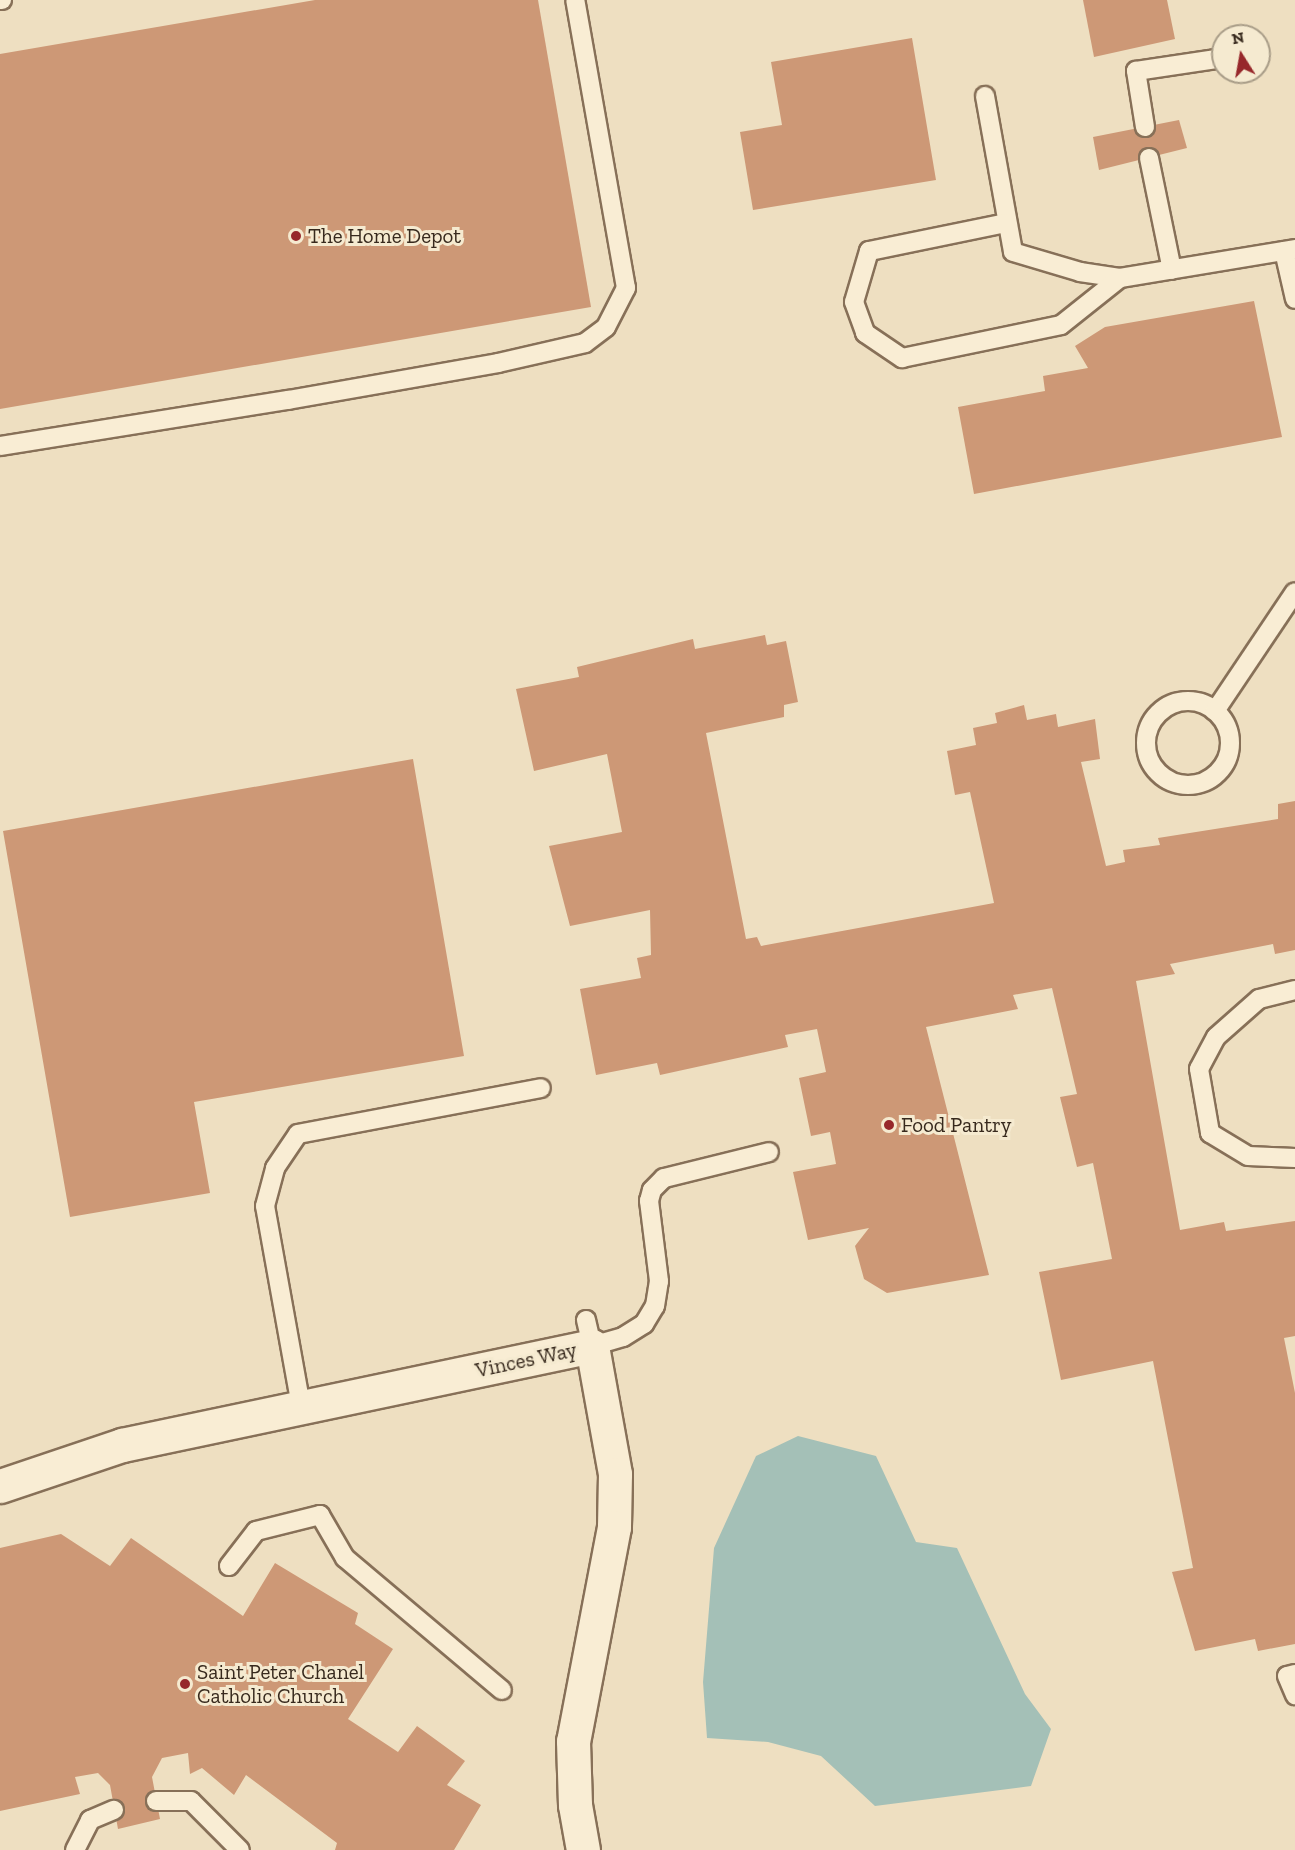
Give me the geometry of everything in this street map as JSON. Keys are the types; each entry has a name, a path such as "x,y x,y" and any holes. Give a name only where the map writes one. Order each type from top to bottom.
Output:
{"street":[{"name":"Vinces Way","path":"0,1486 122,1445 301,1406 589,1333 615,1474 614,1527 573,1741 575,1805 583,1850"}],"lane":[{"path":"0,446 288,400 498,363 585,343 606,327 626,288 575,0"},
{"path":"1145,127 1136,71 1211,60"},
{"path":"985,96 1013,252 1080,272 1120,278 1290,250 1295,299"},
{"path":"1149,158 1172,270"},
{"path":"1006,223 869,251 854,302 865,333 902,358 1061,325 1120,278"},
{"path":"1215,711 1295,592"},
{"path":"1178,702 1198,702 1215,711 1226,725 1231,743 1227,760 1216,775 1200,784 1182,785 1165,779 1148,756 1149,727 1160,711 1178,702"},
{"path":"1295,990 1259,999 1216,1037 1199,1069 1210,1133 1248,1156 1295,1158"},
{"path":"301,1406 265,1206 275,1168 298,1134 541,1088"},
{"path":"589,1333 623,1337 637,1328 655,1306 660,1281 649,1201 652,1190 664,1178 688,1169 769,1152"},
{"path":"229,1566 256,1531 320,1515 345,1558 502,1690"},
{"path":"1295,1674 1287,1676 1295,1695"},
{"path":"156,1801 191,1801 240,1850"},
{"path":"75,1850 90,1820 114,1809"}],"water":[{"path":"798,1436 876,1456 916,1542 957,1548 1025,1694 1051,1729 1031,1786 875,1806 821,1756 768,1742 707,1738 703,1682 714,1548 756,1456"}],"building":[{"name":"The Home Depot","path":"315,0 538,0 591,307 0,409 0,54"},
{"path":"1083,0 1167,0 1175,39 1094,57"},
{"path":"912,38 936,180 753,210 740,132 782,125 771,62"},
{"path":"1179,120 1187,148 1099,170 1093,137"},
{"path":"1254,301 1282,437 974,494 958,407 1045,391 1043,376 1088,368 1075,346 1105,327"},
{"path":"765,635 767,645 786,641 798,702 784,705 784,717 706,733 746,939 757,937 761,946 994,903 970,792 955,795 947,751 976,745 973,728 997,723 995,713 1024,705 1027,720 1056,714 1058,727 1095,719 1100,759 1081,762 1106,866 1125,862 1123,850 1160,845 1158,838 1278,819 1278,804 1295,801 1295,950 1275,954 1273,944 1170,964 1175,974 1136,981 1180,1230 1224,1222 1226,1231 1295,1221 1295,1336 1284,1338 1295,1393 1295,1644 1258,1651 1255,1639 1195,1651 1172,1572 1193,1568 1153,1361 1061,1380 1039,1272 1112,1259 1093,1163 1077,1167 1060,1097 1077,1094 1052,988 1013,995 1018,1009 926,1027 989,1275 887,1293 864,1279 855,1246 869,1228 808,1240 793,1172 836,1164 830,1132 811,1136 799,1078 826,1072 817,1029 785,1035 788,1047 660,1075 657,1063 596,1075 580,989 641,978 637,958 651,955 650,910 570,926 549,846 622,832 607,754 534,771 516,689 579,677 577,667 693,639 695,649"},
{"path":"413,759 464,1056 194,1102 210,1193 70,1217 3,831"},
{"name":"Saint Peter Chanel Catholic Church","path":"61,1534 110,1566 131,1538 243,1616 275,1563 358,1613 355,1624 393,1649 348,1719 398,1752 417,1726 465,1761 447,1785 481,1805 454,1850 335,1850 337,1843 246,1775 234,1795 202,1768 190,1774 188,1753 162,1758 152,1777 160,1819 118,1829 110,1785 98,1773 75,1777 80,1794 0,1811 0,1548"}],"place":[{"name":"The Home Depot","path":"296,236"},
{"name":"Food Pantry","path":"889,1125"},
{"name":"Saint Peter Chanel Catholic Church","path":"185,1684"}]}
